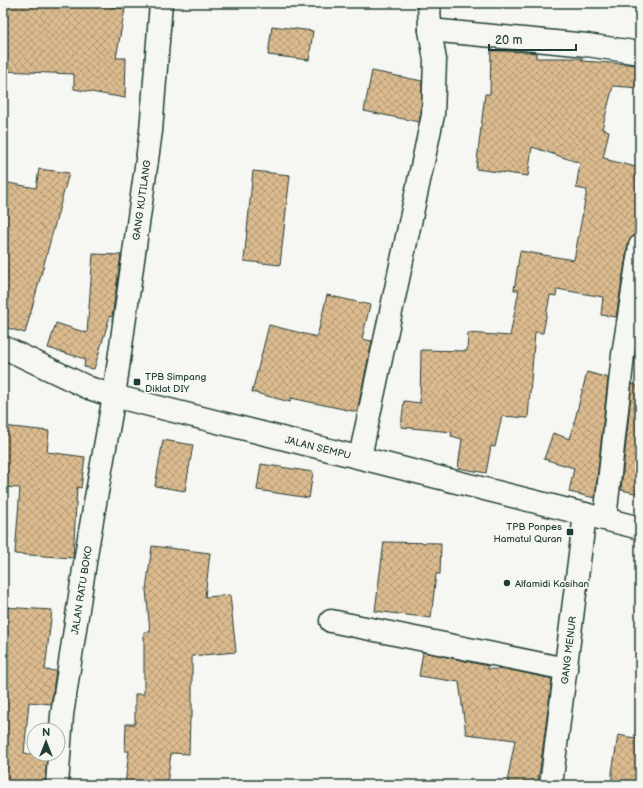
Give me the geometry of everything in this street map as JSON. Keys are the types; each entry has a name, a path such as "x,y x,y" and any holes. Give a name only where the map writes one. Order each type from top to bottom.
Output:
{"street":[{"name":"GANG KUTILANG","path":"114,396 151,131 161,3"},
{"path":"360,457 433,115 435,60 430,30 429,3"},
{"path":"430,30 587,45 640,53"},
{"name":"GANG MENUR","path":"551,785 566,669 595,517 640,246"},
{"name":"JALAN SEMPU","path":"3,347 89,388 114,396 640,528"},
{"name":"JALAN RATU BOKO","path":"57,785 62,715 88,543 114,396"},
{"path":"332,621 566,669"}],"building":[{"path":"3,3 92,3 125,9 116,58 126,58 125,98 74,89 74,74 3,71"},
{"path":"272,26 313,31 309,60 268,55"},
{"path":"491,51 536,53 536,58 582,58 582,61 640,65 640,88 613,86 602,129 609,131 603,158 640,168 640,217 636,234 631,238 628,244 616,317 601,315 603,297 557,289 556,296 550,295 543,333 535,332 528,418 502,416 495,447 491,446 486,473 458,468 462,439 451,436 452,432 401,427 404,401 420,403 421,350 467,351 468,333 510,336 519,290 514,290 520,251 574,260 587,190 576,188 580,163 532,147 528,176 476,169 485,94 490,94"},
{"path":"372,71 422,81 421,113 419,122 364,111"},
{"path":"39,169 69,173 25,333 3,327 3,182 36,188"},
{"path":"253,171 290,175 280,265 244,261"},
{"path":"93,254 121,255 112,317 110,316 94,369 84,367 85,359 48,348 56,323 87,333"},
{"path":"327,295 370,305 362,339 372,341 357,412 291,398 290,402 252,392 269,325 317,337"},
{"path":"587,372 608,378 595,498 569,492 574,468 544,459 553,433 570,439"},
{"path":"632,384 640,386 640,494 621,490"},
{"path":"3,426 49,431 47,452 85,457 81,488 77,487 73,558 15,554 20,488 3,487"},
{"path":"163,440 193,445 185,491 155,486"},
{"path":"261,464 313,472 309,498 257,490"},
{"path":"384,542 441,543 440,574 436,574 431,618 375,611"},
{"path":"152,546 210,553 205,597 230,595 236,652 192,656 192,717 190,717 189,754 171,753 167,785 125,785 129,751 125,751 126,724 135,724 135,694 144,694 144,632 150,632 146,590"},
{"path":"3,607 52,610 45,670 56,671 51,704 29,702 24,753 26,753 26,762 47,762 45,785 3,785"},
{"path":"423,652 488,666 487,669 511,670 552,679 537,785 524,785 507,782 515,740 466,734 459,682 419,676"},
{"path":"618,735 640,739 640,785 612,785 612,773"}],"place":[{"name":"TPB Simpang Diklat DIY","path":"137,382"},
{"name":"TPB Ponpes Hamatul Quran","path":"570,532"},
{"name":"Alfamidi Kasihan","path":"507,583"}]}
